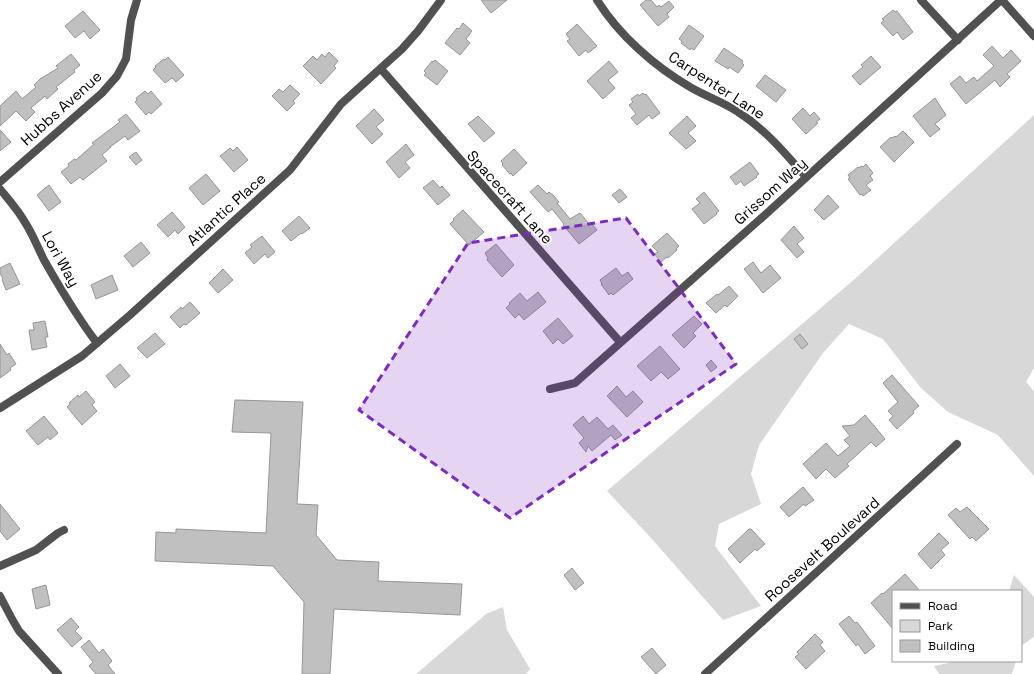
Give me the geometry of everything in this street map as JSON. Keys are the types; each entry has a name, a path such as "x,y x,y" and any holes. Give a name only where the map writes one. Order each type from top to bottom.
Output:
{"street":[{"name":"Hubbs Avenue","path":"0,182 102,93 117,76 126,59 131,20 137,0"},
{"name":"Atlantic Place","path":"0,408 82,356 290,170 341,104 402,49 418,31 441,0"},
{"name":"Carpenter Lane","path":"597,0 620,29 665,70 690,86 737,111 756,124 777,144 806,177"},
{"path":"922,0 958,40"},
{"name":"Grissom Way","path":"550,389 575,383 766,214 1002,0"},
{"path":"1002,0 1034,36"},
{"name":"Spacecraft Lane","path":"380,69 620,342"},
{"name":"Lori Way","path":"0,190 14,205 68,301 97,342"},
{"name":"Roosevelt Boulevard","path":"705,674 957,444"},
{"path":"0,566 36,550 64,530"},
{"path":"0,596 20,631 58,674"}],"highlighted area":[{"path":"626,218 736,364 510,518 359,410 468,243"}],"green space":[{"path":"1034,115 1034,368 1026,382 1034,391 1034,476 998,435 948,412 921,388 883,339 849,324 823,353 759,445 751,474 761,504 719,524 715,546 761,606 723,620 651,538 607,491 857,277"},
{"path":"1014,575 1034,597 1034,637 1022,645 1022,590 1009,590"},
{"path":"503,607 507,630 530,669 526,674 416,674 486,614"},
{"path":"953,662 1016,662 1012,674 939,674 934,666"}],"building":[{"path":"481,0 507,0 491,13"},
{"path":"646,0 651,0 657,7 659,5 661,7 669,1 674,7 667,14 669,17 658,26 640,5"},
{"path":"893,10 895,12 897,11 913,32 903,40 897,32 893,36 881,23 884,20 882,19"},
{"path":"83,11 100,30 90,39 84,31 75,38 65,26"},
{"path":"463,23 472,31 466,39 470,43 460,55 445,43"},
{"path":"577,24 597,46 588,53 586,50 579,56 567,41 570,39 566,34"},
{"path":"689,25 704,36 694,50 691,48 690,50 681,43 682,41 679,39"},
{"path":"992,46 1003,58 1011,50 1021,61 1007,74 1010,77 1000,87 995,80 966,104 950,84 960,76 966,83 974,77 977,81 994,66 983,55"},
{"path":"724,48 743,61 742,63 744,65 738,73 715,61"},
{"path":"329,52 338,61 334,66 336,68 321,84 303,66 313,56 317,60 322,54 325,57"},
{"path":"71,54 80,65 74,70 75,72 56,87 58,89 47,99 45,96 31,108 35,112 26,121 16,111 0,126 0,106 16,91 22,99 36,87 34,85 40,79 58,68 56,66"},
{"path":"871,56 881,67 860,85 852,76 863,67 861,65"},
{"path":"168,57 184,75 176,82 172,78 165,83 153,70 156,67 155,66"},
{"path":"435,60 448,71 437,85 424,75 426,73 424,71 432,61 433,62"},
{"path":"609,61 618,72 608,80 615,88 603,99 587,81"},
{"path":"765,75 786,90 776,102 756,86"},
{"path":"290,85 300,94 293,101 295,103 287,111 272,96 279,89 283,92"},
{"path":"145,91 148,94 151,91 162,104 151,114 149,112 146,115 135,102 137,100 136,98"},
{"path":"643,93 645,95 646,94 660,113 652,119 649,115 637,125 631,118 636,114 629,105 633,102 631,99 638,94 639,96"},
{"path":"935,98 946,115 935,124 940,129 930,137 913,116"},
{"path":"803,108 810,116 814,112 820,119 816,122 818,123 806,134 792,119"},
{"path":"374,109 384,120 376,127 383,134 372,144 356,126"},
{"path":"126,114 140,131 128,140 125,136 110,147 102,155 107,161 83,180 80,177 71,184 61,172 69,166 68,164 74,159 76,160 94,144 92,143 120,122 118,120"},
{"path":"478,116 495,133 484,142 468,124"},
{"path":"687,116 696,126 688,133 696,141 686,149 669,133"},
{"path":"0,130 11,142 0,151"},
{"path":"903,131 914,142 894,162 880,147 891,137 896,137"},
{"path":"406,144 414,155 405,162 410,168 399,178 386,162"},
{"path":"237,147 248,160 234,172 220,156 230,148 233,151"},
{"path":"514,149 527,163 513,176 502,165 503,164 501,161"},
{"path":"136,152 142,160 136,165 129,157"},
{"path":"750,162 759,174 744,186 741,181 736,185 730,177"},
{"path":"866,164 873,173 870,176 873,180 866,185 871,190 863,196 862,194 860,195 848,179 850,178 848,175 858,167 863,167"},
{"path":"206,174 220,191 203,205 189,188"},
{"path":"433,180 440,188 442,186 450,195 438,205 423,188"},
{"path":"49,185 61,202 49,211 37,195"},
{"path":"538,185 547,194 549,192 553,195 559,202 557,203 570,219 580,213 589,224 591,223 597,230 579,244 552,209 548,212 530,192"},
{"path":"620,189 627,197 619,203 612,195"},
{"path":"704,192 719,211 704,224 692,209 700,203 696,199"},
{"path":"828,195 839,207 824,220 814,210"},
{"path":"463,210 484,232 469,245 450,224 454,220 453,219"},
{"path":"172,212 185,227 178,234 175,230 168,237 157,225"},
{"path":"299,216 310,228 291,241 282,231"},
{"path":"794,226 804,238 797,244 804,252 797,258 781,240"},
{"path":"667,233 679,246 676,249 677,250 668,258 667,257 661,262 654,254 658,252 652,246"},
{"path":"262,236 275,252 268,258 265,254 254,264 245,253 252,247 250,245"},
{"path":"141,242 150,253 133,267 124,256"},
{"path":"496,244 514,265 502,277 487,260 488,258 485,253"},
{"path":"753,262 761,273 770,265 781,278 763,293 744,269"},
{"path":"10,263 20,284 6,290 0,273 0,268"},
{"path":"616,268 622,276 628,272 633,279 613,295 611,293 609,295 601,284 600,280"},
{"path":"223,269 233,280 218,293 209,283"},
{"path":"112,275 118,290 96,299 91,285"},
{"path":"729,286 738,296 727,307 725,305 716,313 706,303"},
{"path":"538,292 546,302 524,320 519,314 515,318 506,308 510,304 509,303 520,293 527,301"},
{"path":"190,302 200,313 180,328 170,317 181,307 182,309"},
{"path":"694,316 702,324 693,333 696,336 684,348 672,335"},
{"path":"558,318 573,336 563,344 558,339 553,344 543,331"},
{"path":"45,321 48,337 45,337 47,347 32,350 29,330 34,330 33,323"},
{"path":"155,333 165,344 147,358 137,348"},
{"path":"800,334 808,344 802,349 794,339"},
{"path":"0,344 7,355 9,353 16,364 10,368 11,370 0,378"},
{"path":"660,346 680,369 668,379 661,372 651,381 637,366"},
{"path":"711,360 717,367 711,372 706,365"},
{"path":"120,364 130,376 115,388 106,376"},
{"path":"892,375 919,406 913,411 914,413 897,429 889,420 893,416 888,411 898,402 883,383"},
{"path":"617,386 626,397 633,391 643,402 627,417 607,396"},
{"path":"86,391 95,402 92,405 97,411 82,425 67,407 70,404 69,403 78,395 79,397"},
{"path":"235,400 303,402 297,504 318,505 316,535 337,560 379,562 378,581 462,584 460,615 334,609 330,674 302,674 304,602 273,566 155,561 156,532 176,533 176,529 266,533 271,433 232,432"},
{"path":"865,415 885,439 876,447 871,442 847,464 849,466 835,478 826,469 816,479 803,464 826,443 838,456 850,446 844,440 850,436 842,426 854,425"},
{"path":"44,416 58,433 50,440 48,437 38,445 26,431"},
{"path":"583,416 589,424 597,417 608,429 613,425 622,435 615,440 611,435 592,451 588,446 586,452 579,443 584,438 573,425"},
{"path":"803,487 814,500 805,506 804,504 789,517 780,507"},
{"path":"0,504 20,529 7,540 0,531"},
{"path":"967,507 989,529 976,541 972,537 970,539 948,515 956,508 960,512"},
{"path":"749,529 751,529 765,544 757,551 755,549 740,563 728,549"},
{"path":"939,533 949,543 941,550 945,555 931,569 918,554"},
{"path":"572,568 584,583 575,590 564,575"},
{"path":"905,574 919,590 892,590 892,628 871,603 882,593 883,594"},
{"path":"46,585 50,605 36,609 32,589"},
{"path":"849,616 855,623 857,622 875,646 865,654 858,644 856,646 839,624"},
{"path":"71,618 79,627 75,631 82,638 72,647 57,630"},
{"path":"815,634 823,642 820,645 825,651 806,669 795,657 799,654 797,652"},
{"path":"89,640 99,653 103,649 112,661 108,665 115,674 96,674 89,666 93,662 81,647"},
{"path":"652,648 666,665 656,674 641,657"}]}
